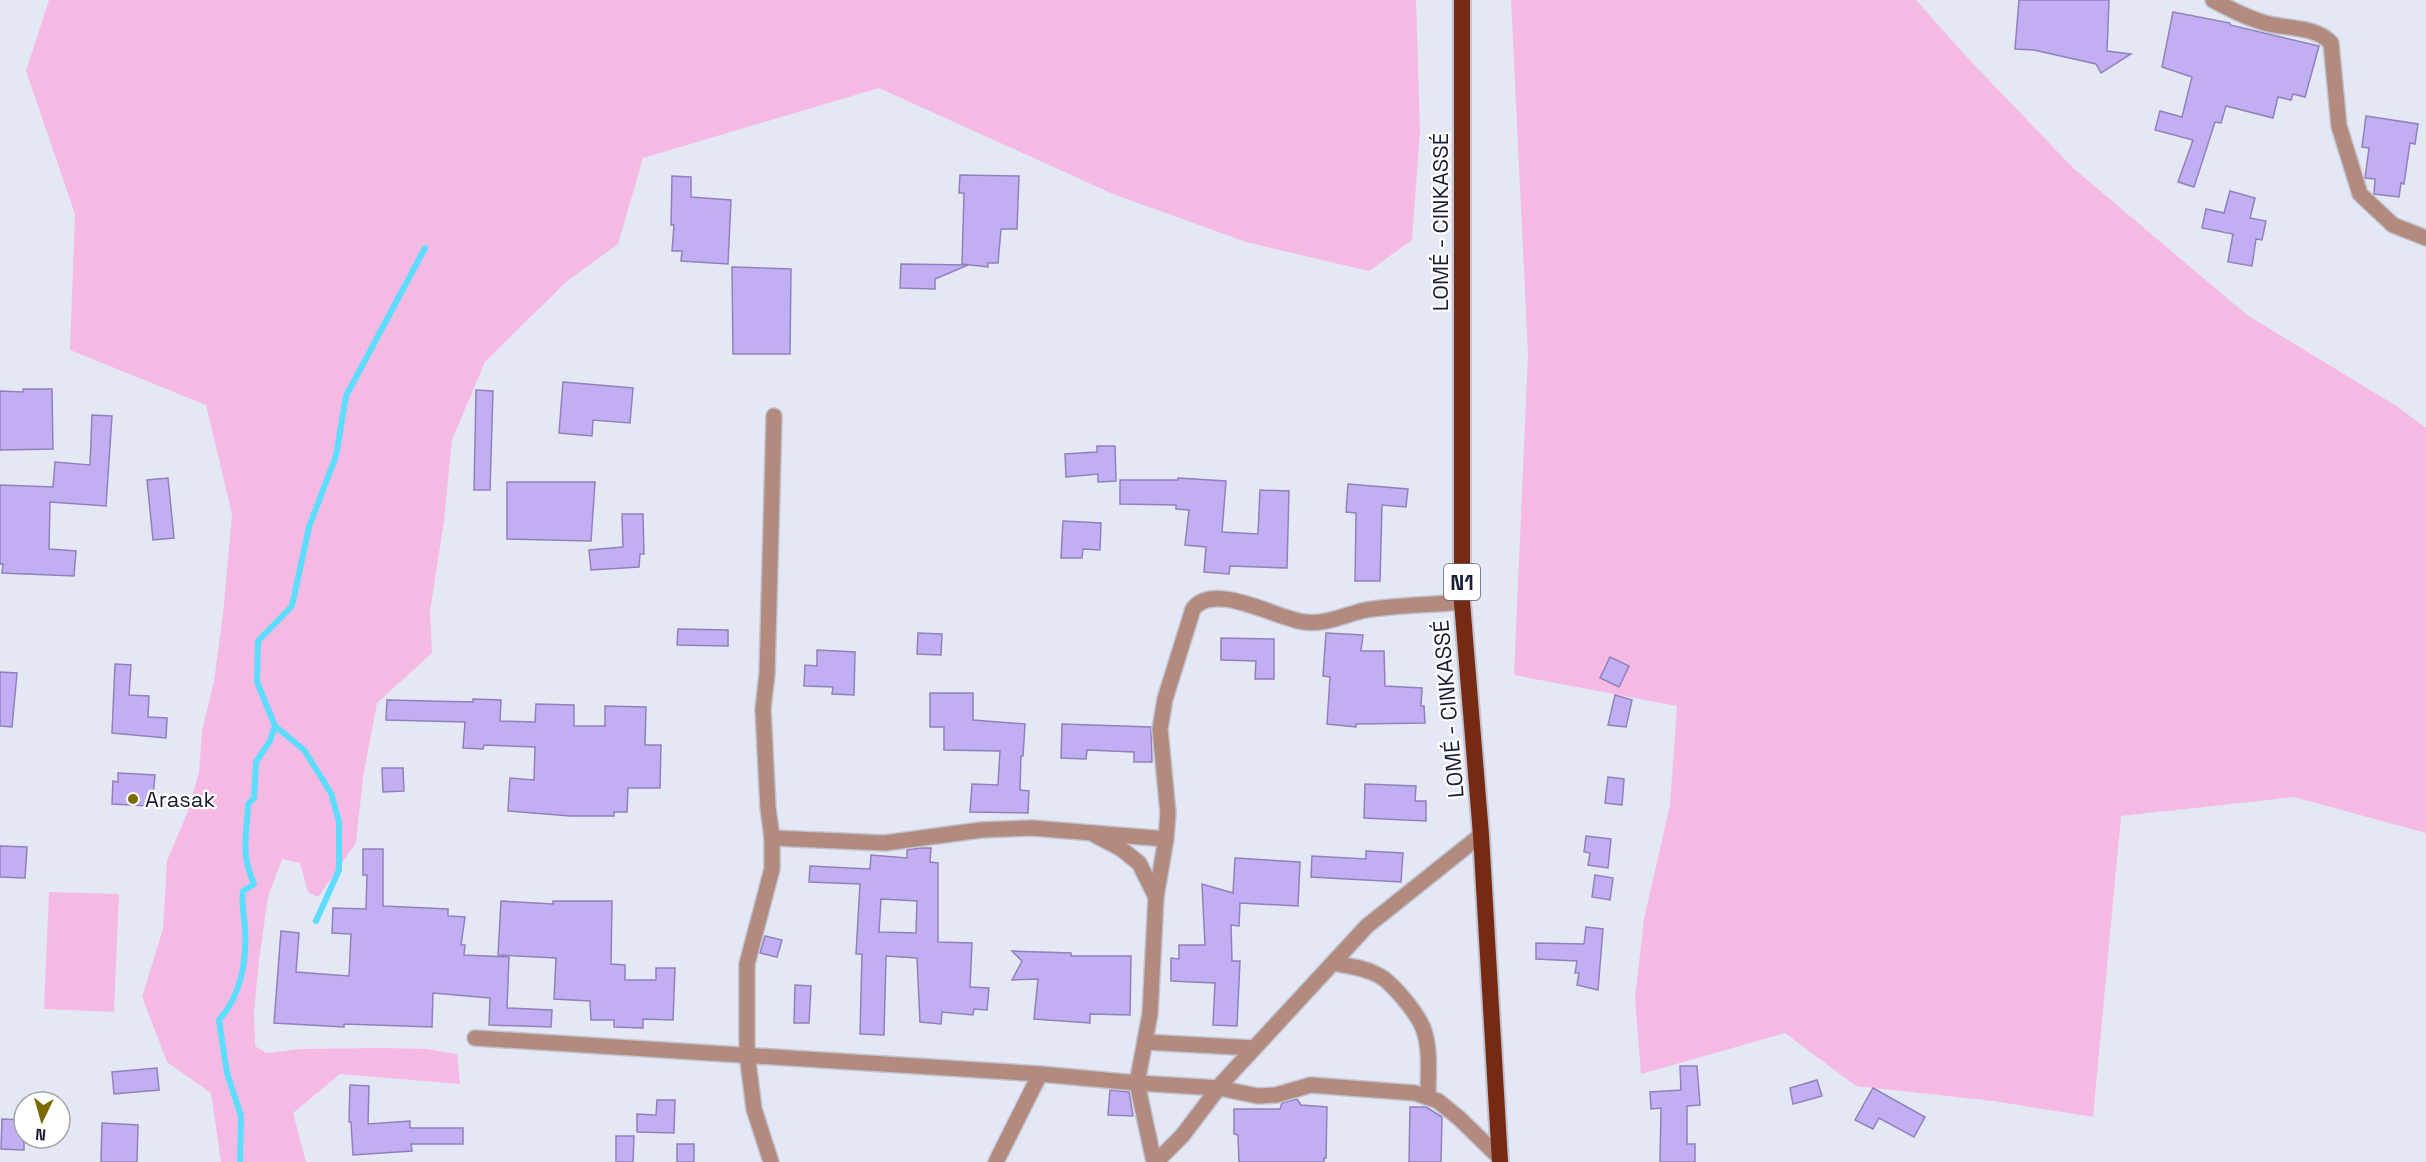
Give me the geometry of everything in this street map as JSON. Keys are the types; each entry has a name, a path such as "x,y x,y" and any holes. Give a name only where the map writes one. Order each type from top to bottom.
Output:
{"highway":[{"name":"LOMÉ - CINKASSÉ","path":"1462,0 1462,602 1481,834 1500,1160"}],"street":[{"path":"2213,0 2242,15 2265,23 2324,35 2331,44 2339,126 2360,194 2393,225 2426,238"},
{"path":"771,1162 754,1109 747,1054 747,964 772,869 763,709 767,674 774,416"},
{"path":"1155,1162 1137,1083 1153,981 1155,897 1166,839 1168,813 1161,729 1172,674 1191,616 1198,602 1214,597 1311,623 1344,618 1365,610 1462,602"},
{"path":"772,838 885,843 981,830 1032,828 1166,839"},
{"path":"1089,832 1120,848 1139,863 1155,897"},
{"path":"1155,1162 1182,1136 1254,1048 1367,926 1481,834"},
{"path":"1333,963 1359,967 1380,976 1414,1013 1423,1029 1428,1059 1428,1097"},
{"path":"475,1038 1040,1074 1219,1088 1267,1096 1311,1085 1407,1092 1438,1101 1460,1119 1500,1160"},
{"path":"1145,1042 1254,1048"},
{"path":"996,1162 1040,1074"}],"shaded area":[{"path":"49,0 1416,0 1420,130 1412,240 1369,271 1246,242 1113,194 879,88 643,158 618,244 566,282 485,362 452,440 444,521 430,611 432,653 377,703 363,777 356,843 318,897 308,892 300,863 282,859 268,897 254,1011 255,1046 266,1053 301,1049 384,1048 427,1049 457,1054 460,1084 340,1074 293,1113 306,1162 221,1162 211,1093 167,1062 142,997 163,929 167,861 188,811 199,772 202,731 214,681 223,614 232,514 206,405 70,350 75,214 26,71"},
{"path":"1511,0 1916,0 1964,54 2073,168 2247,315 2398,407 2426,428 2426,833 2294,797 2121,816 2093,1117 1993,1101 1856,1086 1785,1033 1641,1074 1635,998 1644,919 1670,805 1677,706 1514,675 1528,354"},
{"path":"49,892 119,894 114,1012 44,1009"}],"building":[{"path":"2019,0 2109,0 2107,51 2131,54 2101,73 2096,64 2034,50 2015,49"},
{"path":"2173,12 2230,23 2230,25 2319,46 2305,97 2293,94 2291,100 2278,97 2273,118 2226,106 2221,123 2215,122 2194,187 2178,182 2193,140 2155,130 2160,111 2182,117 2192,77 2162,67"},
{"path":"2366,116 2418,124 2415,144 2410,143 2404,184 2401,183 2399,197 2374,194 2375,179 2365,178 2369,148 2362,147"},
{"path":"960,175 1019,176 1017,229 1001,229 998,263 988,263 988,267 962,264 964,193 959,193"},
{"path":"672,176 691,177 691,197 731,200 728,264 681,261 682,251 672,251 674,225 671,225"},
{"path":"2230,191 2255,198 2250,218 2266,221 2262,240 2256,239 2252,266 2228,262 2233,234 2202,228 2206,209 2224,213"},
{"path":"901,264 968,265 935,279 935,289 900,288"},
{"path":"732,267 791,269 790,354 733,354"},
{"path":"563,382 633,388 630,423 593,420 592,436 559,433"},
{"path":"23,389 52,389 53,449 0,450 0,391 23,392"},
{"path":"476,390 493,391 490,490 474,490"},
{"path":"92,415 112,416 106,506 50,502 49,549 76,551 74,576 2,573 0,485 53,487 55,462 90,465"},
{"path":"1097,446 1115,446 1116,481 1098,482 1098,474 1066,477 1065,454 1097,452"},
{"path":"168,478 174,538 153,540 147,480"},
{"path":"1178,478 1226,481 1222,532 1258,534 1260,490 1289,491 1287,568 1230,566 1229,574 1204,572 1206,547 1185,545 1189,510 1176,509 1176,505 1120,504 1120,480 1178,480"},
{"path":"507,482 595,482 591,541 507,539"},
{"path":"1348,484 1408,489 1406,507 1382,505 1380,581 1355,581 1356,513 1346,512"},
{"path":"622,514 643,514 644,554 640,554 639,567 591,570 589,550 623,547"},
{"path":"1063,521 1101,523 1100,550 1083,549 1082,558 1061,558"},
{"path":"678,629 728,630 728,646 677,645"},
{"path":"918,633 942,634 941,655 917,654"},
{"path":"1326,633 1363,635 1361,651 1384,651 1385,686 1422,688 1421,706 1424,706 1425,723 1356,724 1356,727 1327,724 1330,677 1323,676"},
{"path":"1221,638 1274,639 1274,679 1255,679 1256,661 1221,660"},
{"path":"817,650 855,652 854,695 832,694 833,687 804,686 805,665 817,666"},
{"path":"1610,657 1629,666 1619,687 1600,678"},
{"path":"115,664 131,665 129,695 149,696 148,717 167,718 166,738 112,733"},
{"path":"0,672 17,673 12,727 0,726"},
{"path":"930,693 973,693 973,720 1025,724 1020,790 1029,791 1028,813 970,812 972,784 998,785 1000,751 944,750 944,727 930,727"},
{"path":"1615,695 1632,700 1626,727 1608,725"},
{"path":"473,699 501,700 500,721 535,722 536,704 574,705 574,726 605,726 605,706 646,707 645,745 661,745 660,788 628,788 627,812 614,812 614,816 570,816 508,811 510,778 534,780 535,747 484,745 483,749 463,748 465,722 386,720 387,700 473,702"},
{"path":"1062,724 1151,727 1152,762 1134,762 1134,752 1087,750 1086,759 1061,758"},
{"path":"382,768 403,768 404,791 383,792"},
{"path":"118,773 155,775 153,796 150,795 149,806 112,804 113,781 118,782"},
{"path":"1608,777 1624,779 1622,805 1605,803"},
{"path":"1365,784 1416,786 1415,801 1426,801 1426,821 1364,818"},
{"path":"1586,836 1611,839 1608,868 1588,865 1590,853 1584,852"},
{"path":"0,846 27,847 25,878 0,877"},
{"path":"931,848 930,862 938,863 938,942 972,943 970,987 989,988 987,1010 974,1009 973,1015 942,1012 941,1024 920,1022 917,958 886,956 884,1035 860,1034 862,954 856,954 860,884 809,882 810,866 870,869 871,855 907,858 907,850","holes":["881,899 917,901 916,933 879,932"]},
{"path":"363,849 383,849 383,906 448,909 448,916 465,917 461,945 465,945 464,955 509,957 507,1008 552,1010 551,1027 489,1025 490,998 433,993 432,1027 344,1024 344,1027 274,1023 281,931 299,933 296,972 349,976 351,934 332,933 333,908 366,909 367,875 363,875"},
{"path":"1366,851 1403,853 1401,882 1311,877 1312,856 1366,859"},
{"path":"1235,858 1300,862 1298,906 1240,903 1239,926 1231,925 1232,961 1240,961 1237,1026 1213,1025 1215,983 1171,981 1171,958 1179,959 1179,945 1205,945 1202,884 1233,893"},
{"path":"1595,875 1613,878 1610,900 1592,897"},
{"path":"501,901 553,904 553,901 612,901 611,964 625,965 625,980 656,980 656,968 675,968 673,1020 643,1019 643,1028 614,1027 614,1020 591,1020 590,1001 554,999 556,958 498,955"},
{"path":"1586,927 1603,929 1598,990 1577,985 1579,973 1575,973 1577,961 1536,959 1536,943 1584,944"},
{"path":"765,936 782,940 777,957 760,953"},
{"path":"1012,951 1071,953 1071,956 1131,956 1130,1015 1090,1014 1090,1023 1034,1019 1038,979 1012,980 1022,961"},
{"path":"795,985 811,986 809,1023 794,1023"},
{"path":"1680,1066 1697,1066 1700,1105 1687,1106 1687,1144 1695,1144 1695,1162 1660,1162 1661,1108 1651,1109 1650,1092 1681,1090"},
{"path":"157,1068 159,1090 114,1094 112,1072"},
{"path":"1817,1080 1822,1096 1793,1104 1790,1088"},
{"path":"350,1085 369,1086 368,1124 410,1121 410,1128 463,1128 463,1144 411,1144 412,1151 353,1155 351,1122 349,1122"},
{"path":"1873,1088 1925,1117 1914,1137 1879,1118 1873,1129 1855,1120"},
{"path":"1110,1090 1129,1092 1133,1116 1108,1115"},
{"path":"1297,1099 1301,1105 1327,1107 1324,1162 1239,1162 1238,1135 1234,1134 1234,1109 1280,1109 1282,1103"},
{"path":"657,1100 675,1100 674,1133 637,1132 637,1114 656,1115"},
{"path":"1410,1107 1426,1107 1442,1117 1441,1162 1409,1162"},
{"path":"2,1119 12,1119 12,1149 1,1149"},
{"path":"102,1123 138,1125 137,1162 101,1162"},
{"path":"616,1136 634,1136 633,1162 616,1162"},
{"path":"677,1144 694,1144 694,1162 677,1162"}],"waterway":[{"path":"240,1162 241,1116 227,1073 219,1020 233,1000 241,977 245,952 243,891 254,884 246,853 248,804 254,798 256,762 270,741 275,726 257,682 258,641 292,606 309,527 336,456 346,396 425,248"},
{"path":"275,726 304,750 331,793 339,822 339,870 316,921"}],"place":[{"name":"Arasak","path":"133,799"}]}
